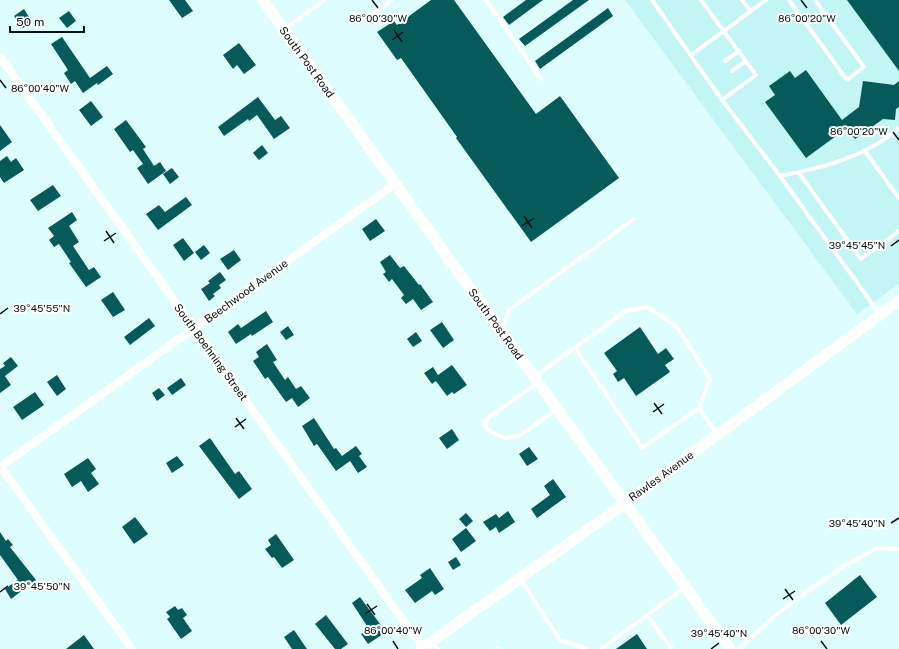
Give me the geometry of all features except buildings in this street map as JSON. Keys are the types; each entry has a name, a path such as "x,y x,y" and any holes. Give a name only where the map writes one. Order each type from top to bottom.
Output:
{"main road":[{"name":"South Post Road","path":"263,0 730,649"},
{"name":"Rawles Avenue","path":"429,647 520,578 899,301"}],"street":[{"name":"South Boehning Street","path":"0,56 194,328 429,647"},
{"name":"Beechwood Avenue","path":"0,467 395,184"},
{"path":"0,467 132,649"}],"lane":[{"path":"284,30 325,0"},
{"path":"371,15 392,0"},
{"path":"486,0 542,79"},
{"path":"652,0 691,55 707,74 722,100 780,176 880,315"},
{"path":"701,0 756,75 722,100"},
{"path":"742,0 750,11"},
{"path":"691,55 766,0"},
{"path":"789,0 847,80 864,67 815,0"},
{"path":"726,61 738,51"},
{"path":"732,71 746,61"},
{"path":"712,85 716,82"},
{"path":"780,176 799,173 835,163 864,150 891,135 899,128"},
{"path":"864,150 899,198"},
{"path":"799,173 861,259 899,231"},
{"path":"501,331 509,310 634,219"},
{"path":"557,409 519,436 504,438 487,429 484,423 489,417 575,348 626,310 647,307 677,327 710,379 699,408 642,448 575,348"},
{"path":"699,408 717,434"},
{"path":"739,649 771,619 844,566 877,548 899,549"},
{"path":"520,578 560,640 587,649"},
{"path":"601,649 685,587"},
{"path":"647,615 672,649"}],"shaded area":[{"path":"625,0 899,0 899,284 857,314"}]}
